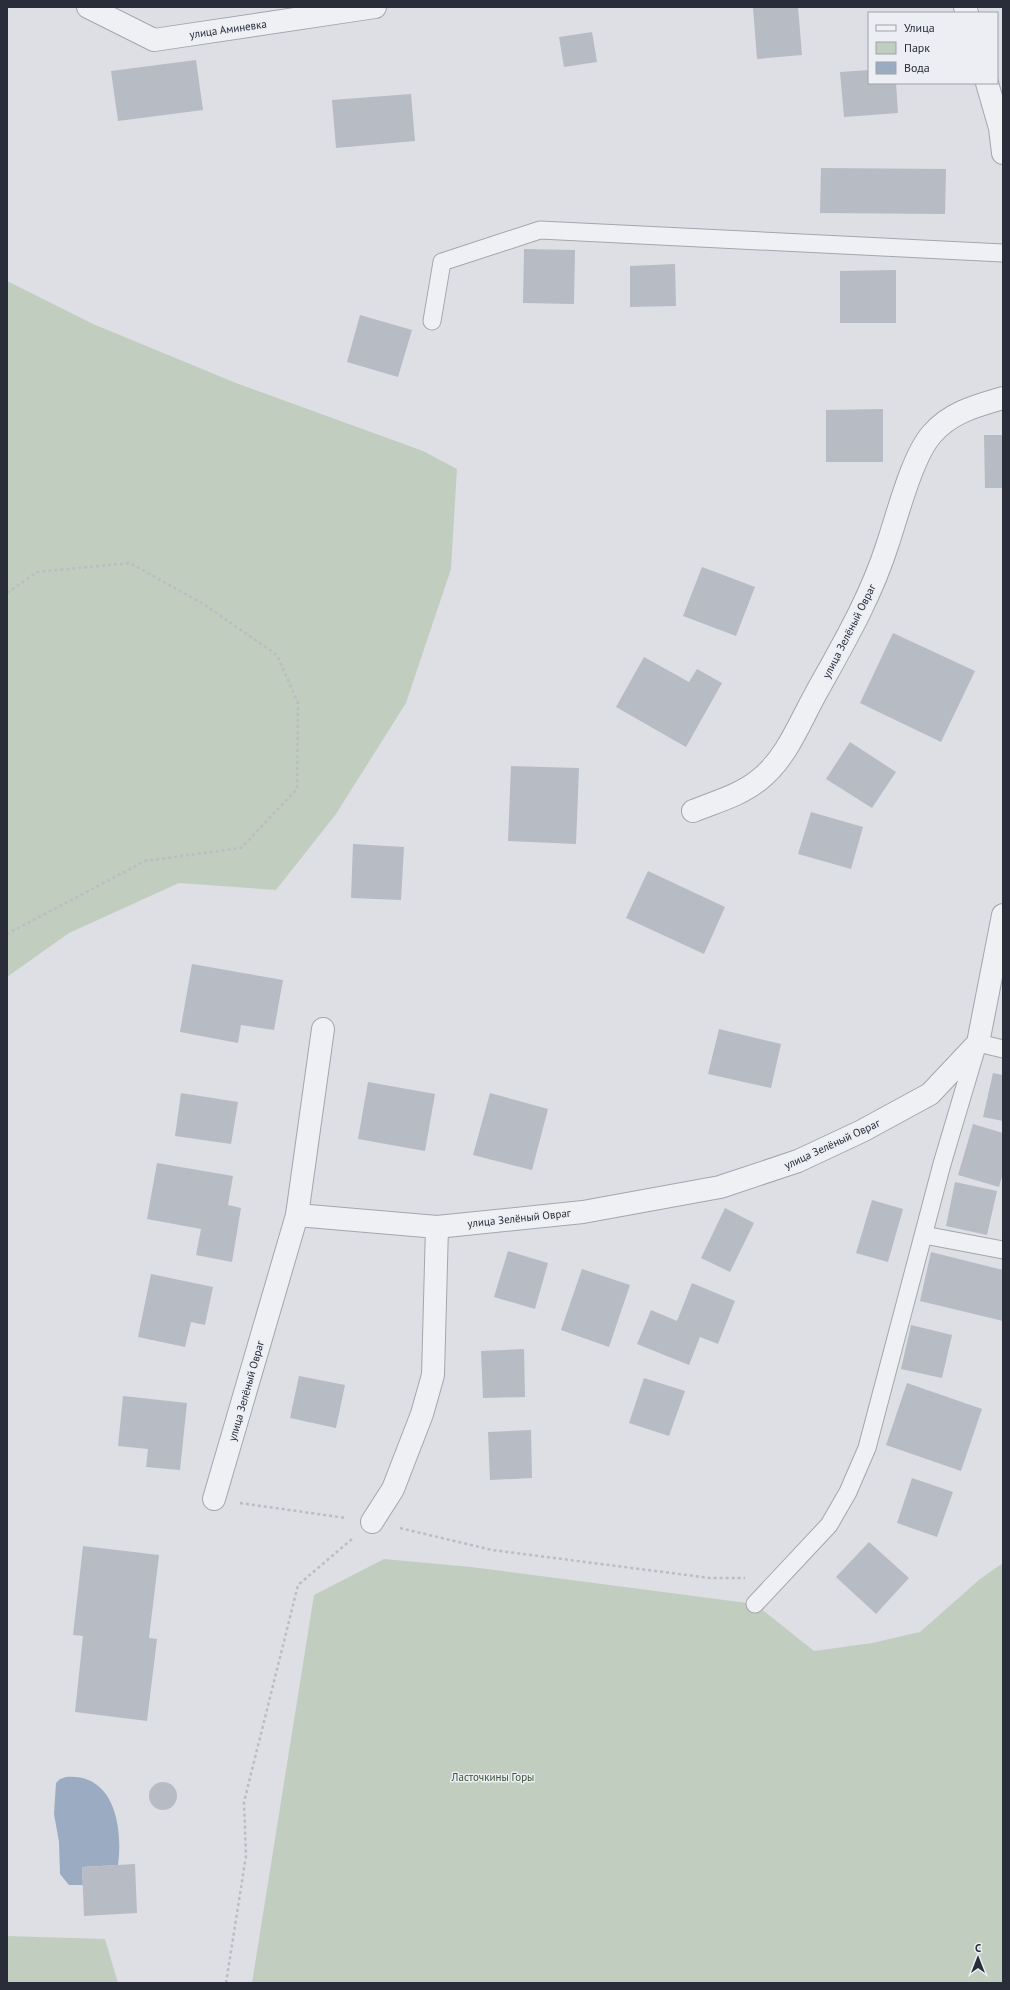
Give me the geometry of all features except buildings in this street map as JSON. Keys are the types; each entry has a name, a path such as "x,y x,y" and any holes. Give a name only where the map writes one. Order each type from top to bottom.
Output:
{"street":[{"name":"улица Аминевка","path":"88,7 154,40 374,7"},
{"path":"987,84 1000,128 1003,153"},
{"name":"улица Зелёный Овраг","path":"694,810 731,796 759,781 783,755 863,607 884,555 913,469 931,435 945,421 961,411 1003,398"},
{"path":"978,1043 1003,915"},
{"name":"улица Зелёный Овраг","path":"214,1499 297,1215 323,1029"},
{"name":"улица Зелёный Овраг","path":"297,1215 438,1227 583,1212 720,1187 798,1161 855,1135 930,1094 978,1043"},
{"path":"372,1522 393,1489 422,1414 433,1375 438,1227"}],"lane":[{"path":"432,321 442,262 540,230 1003,253"},
{"path":"755,1604 829,1525 851,1486 867,1448 924,1235 978,1043 1003,1049"},
{"path":"924,1235 1003,1250"}],"path":[{"path":"7,593 37,572 130,563 205,605 277,655 298,702 297,789 241,848 145,861 7,934"},
{"path":"214,1499 372,1522 492,1550 710,1578 780,1578"},
{"path":"226,1983 246,1856 244,1802 298,1585 372,1522"}],"green space":[{"path":"7,281 93,324 236,383 423,451 457,469 451,569 406,703 336,814 276,890 179,883 69,933 7,977"},
{"name":"Ласточкины Горы","path":"384,1559 471,1567 755,1604 814,1651 872,1643 920,1632 980,1579 1003,1563 1003,1983 252,1983 314,1595"},
{"path":"7,1936 105,1939 118,1983 7,1983"}],"water":[{"path":"66,1777 83,1778 96,1784 105,1793 117,1820 119,1835 118,1865 82,1867 83,1885 69,1885 60,1874 59,1842 54,1814 56,1783 60,1779"}]}
